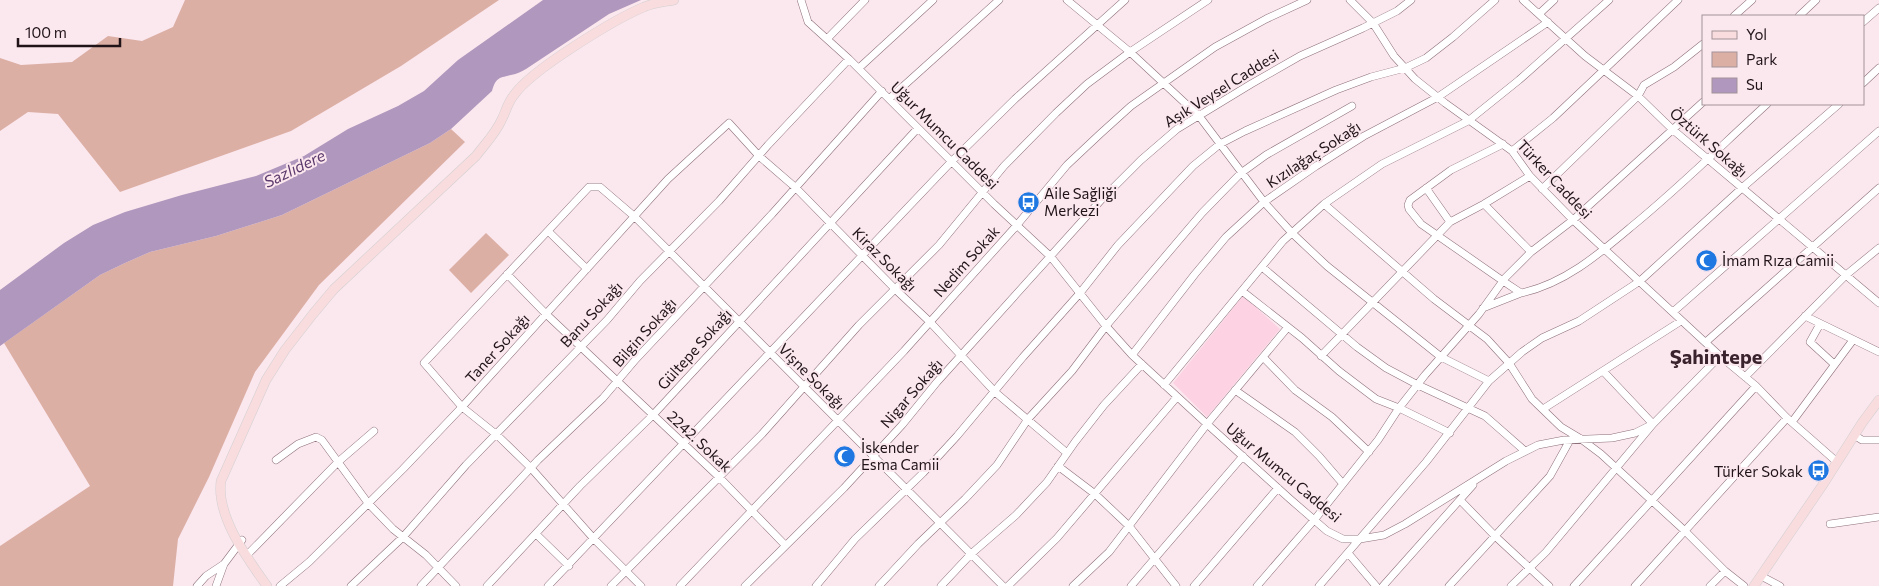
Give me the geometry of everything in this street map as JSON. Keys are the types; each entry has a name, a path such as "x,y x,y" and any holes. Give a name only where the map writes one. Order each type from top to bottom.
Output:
{"main road":[{"path":"267,586 240,542 227,517 219,494 221,481 266,380 285,350 334,289 476,156 493,135 514,94 533,75 580,43 629,14 646,6 674,0"},
{"path":"1754,586 1879,400"},
{"path":"240,542 250,552 274,586"}],"street":[{"name":"Uğur Mumcu Caddesi","path":"801,0 808,22 859,68 1051,257 1106,326 1132,355 1314,520 1327,531 1343,538 1360,540 1384,535 1538,445 1635,434 1653,424 1720,356"},
{"path":"827,39 865,0"},
{"path":"859,68 933,0"},
{"path":"889,99 999,0"},
{"path":"1066,0 1130,52 1199,116 1264,202 1292,233 1327,266 1441,357 1489,381"},
{"path":"548,586 952,161 1015,99 1125,0"},
{"path":"611,586 762,434 859,324 939,245 982,191 1056,113 1087,84 1130,52 1208,0"},
{"name":"Nedim Sokak","path":"680,586 930,322 1017,225 1067,165 1087,146 1131,106 1215,47 1266,19 1307,0"},
{"name":"Türker Caddesi","path":"1350,0 1373,23 1394,56 1415,79 1468,121 1512,151 1530,176 1573,220 1682,321 1707,341 1720,356"},
{"name":"Aşık Veysel Caddesi","path":"1051,257 1102,199 1141,160 1177,129 1300,56 1397,11 1411,0"},
{"path":"816,586 855,539 957,436 1080,293 1118,245 1193,166 1220,144 1261,124 1336,90 1406,68 1426,58 1495,0"},
{"name":"Öztürk Sokağı","path":"1523,0 1602,70 1638,96 1672,129 1879,303"},
{"path":"1539,14 1554,0"},
{"path":"1164,385 1292,233 1324,204 1382,164 1468,121 1609,0"},
{"path":"1512,151 1553,118 1678,0"},
{"path":"1735,15 1752,0"},
{"path":"1800,15 1816,0"},
{"path":"1864,21 1879,8"},
{"name":"Kızılağaç Sokağı","path":"1132,355 1226,237 1264,202 1364,136 1438,97 1548,22"},
{"path":"1542,189 1638,96 1644,85 1674,67 1702,45"},
{"name":"Banu Sokağı","path":"351,586 403,537 466,465 497,435 669,251 719,201 849,59"},
{"path":"1864,81 1879,68"},
{"name":"Bilgin Sokağı","path":"421,586 531,468 603,398 882,92"},
{"path":"1256,586 1314,520 1369,452 1399,408 1483,308 1503,281 1531,252 1573,220 1702,103"},
{"path":"1483,308 1568,275 1605,248 1666,198 1766,105"},
{"path":"1319,586 1450,433 1489,381 1542,338 1579,321 1640,282 1742,188 1838,105"},
{"path":"878,586 965,499 996,465 1028,419 1072,371 1106,326 1202,213 1241,173 1266,155 1352,106"},
{"name":"Kiraz Sokağı","path":"729,123 759,156 796,188 930,322 995,392 1067,453"},
{"name":"Taner Sokağı","path":"280,586 308,562 368,503 462,407 668,179 729,123"},
{"name":"Gültepe Sokağı","path":"486,586 652,415 918,128"},
{"path":"1673,312 1879,131"},
{"path":"1503,144 1451,170 1410,200 1408,205 1421,224 1522,293"},
{"path":"1321,356 1450,222 1530,176"},
{"name":"Vişne Sokağı","path":"548,231 589,187 600,187 635,217 1003,586"},
{"path":"1426,188 1450,222"},
{"path":"1707,341 1879,188"},
{"path":"1324,204 1434,299 1487,338 1509,363 1532,399 1561,428 1582,439 1617,468 1725,571 1744,586"},
{"path":"1484,204 1531,252"},
{"path":"587,269 548,231 424,363 462,407 497,435 531,468 594,539 640,586"},
{"path":"1745,377 1846,275 1879,248"},
{"name":"Nigar Sokağı","path":"745,586 874,456 1051,257"},
{"path":"1262,267 1342,335 1386,368 1485,416 1525,451"},
{"name":"2242. Sokak","path":"507,274 546,314 719,477 785,546"},
{"path":"1242,291 1288,327 1339,372 1376,399 1450,433"},
{"path":"1805,316 1879,352"},
{"path":"1543,409 1682,321"},
{"path":"1820,324 1810,342 1834,364"},
{"path":"1073,586 1109,552 1206,424 1288,327"},
{"path":"1635,586 1790,420 1853,340"},
{"path":"1720,356 1756,386 1790,420 1837,462"},
{"path":"1262,357 1295,390 1332,417 1369,452"},
{"path":"941,586 971,554 1016,515 1047,482 1104,405 1142,364"},
{"path":"1511,586 1530,568 1653,424 1603,372"},
{"path":"1574,586 1756,386"},
{"path":"1235,390 1294,432 1319,456 1343,484"},
{"path":"1008,586 1057,538 1177,397"},
{"path":"250,552 338,462 374,431"},
{"path":"1854,436 1862,440 1879,440"},
{"path":"276,460 298,444 316,437 322,440 368,503 456,586"},
{"path":"1449,586 1550,476 1570,440"},
{"path":"1131,586 1243,456"},
{"path":"1058,466 1095,494 1129,526 1176,586"},
{"path":"1383,586 1479,478"},
{"path":"1194,586 1278,488"},
{"path":"1460,500 1495,536 1549,586"},
{"path":"1830,524 1879,517"},
{"path":"536,534 569,566"},
{"path":"216,586 224,564 240,542"},
{"path":"1348,553 1376,586"},
{"path":"197,586 206,576 224,564"},
{"path":"1710,586 1725,571"},
{"path":"1761,576 1780,586"}],"shaded area":[{"path":"1243,296 1280,329 1207,417 1173,383"}],"green space":[{"path":"185,0 499,0 401,66 291,131 120,192 58,114 28,112 0,131 0,58 21,65 72,62 108,36 142,41 173,27"},
{"path":"451,129 465,142 319,285 255,372 209,477 178,539 173,586 0,586 0,546 90,486 4,343 100,275 125,263 150,252 216,236 282,215 430,143"},
{"path":"486,233 509,255 471,293 449,270"}],"water":[{"name":"Sazlıdere","path":"543,0 641,0 609,14 526,69 498,79 492,91 451,129 430,143 282,215 216,236 150,252 125,263 100,275 0,346 0,290 64,243 93,225 125,212 256,176 304,156 348,129 398,106 424,91 458,60"}],"place":[{"name":"Aile Sağliği Merkezi","path":"1028,202"},
{"name":"İmam Rıza Camii","path":"1706,260"},
{"name":"İskender Esma Camii","path":"845,456"},
{"name":"Türker Sokak","path":"1819,471"}],"district":[{"name":"Şahintepe","path":"1716,356"}]}
